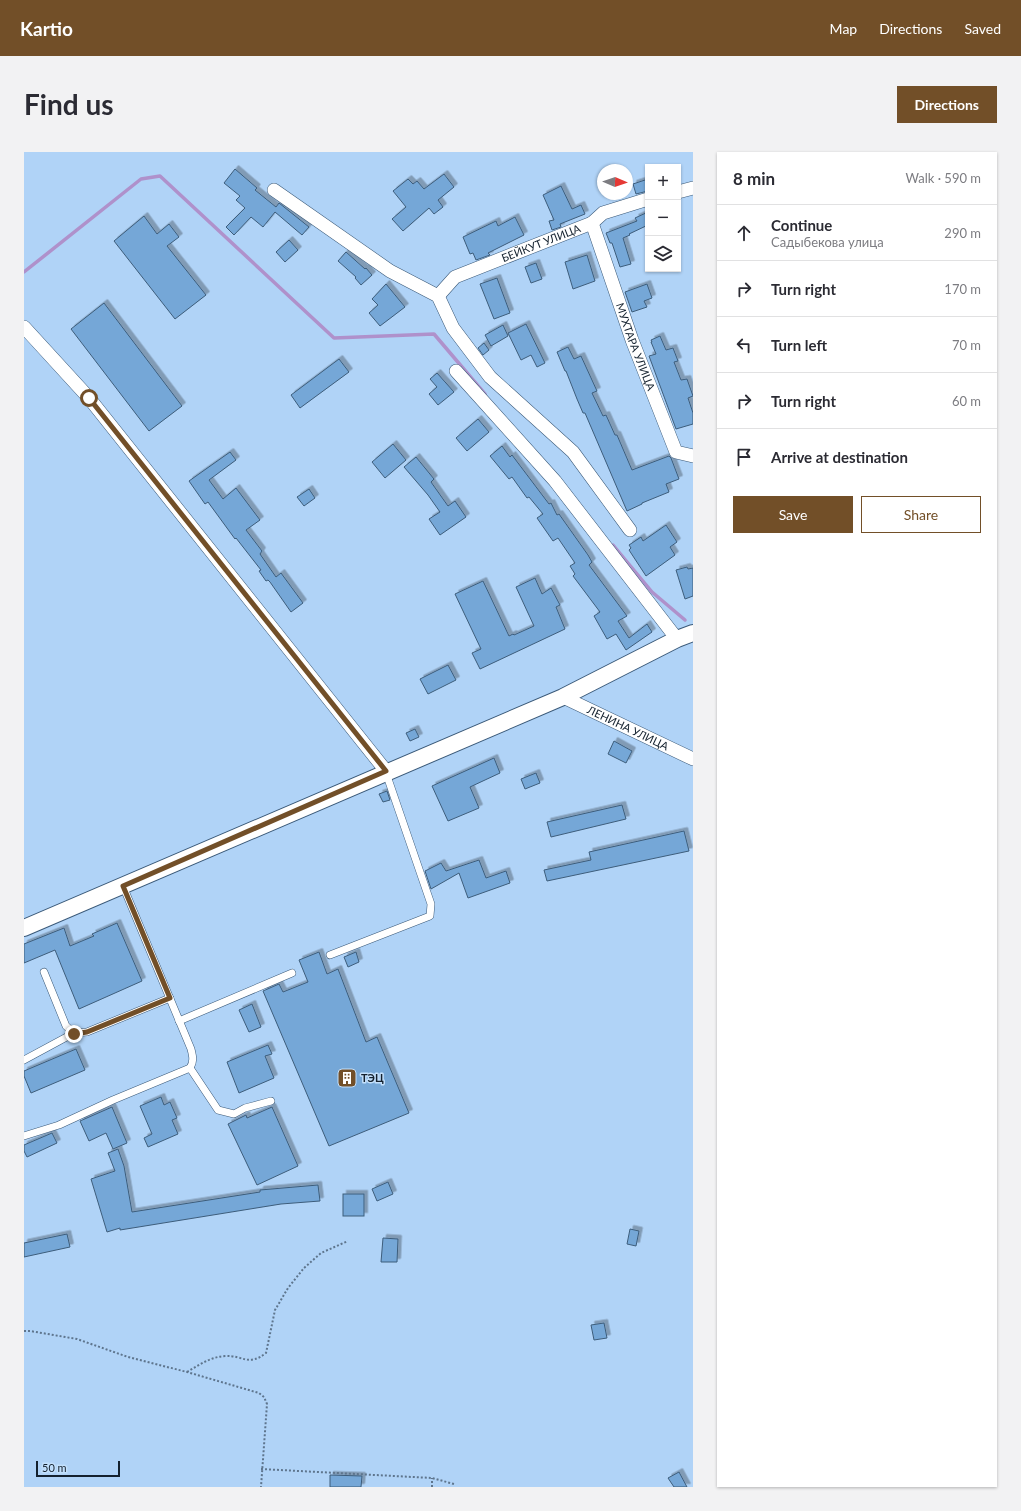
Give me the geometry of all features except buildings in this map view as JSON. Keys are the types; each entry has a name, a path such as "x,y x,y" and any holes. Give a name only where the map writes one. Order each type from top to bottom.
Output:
{"street":[{"path":"681,191 693,188"},
{"path":"274,190 390,271 438,296 453,328 490,377 573,452 630,530"},
{"name":"БЕЙКУТ УЛИЦА","path":"438,296 455,277 592,223 603,213 645,200"},
{"name":"МУХТАРА УЛИЦА","path":"592,223 632,340 676,452 693,456"},
{"path":"24,327 89,398 386,771"},
{"path":"456,371 555,481 677,639"},
{"path":"24,928 386,771 563,697 693,632"},
{"name":"ЛЕНИНА УЛИЦА","path":"563,697 693,759"}],"lane":[{"path":"330,955 430,916 431,904 386,771"},
{"path":"123,886 193,1057 190,1068 218,1110 234,1114 245,1108 271,1101"},
{"path":"44,972 66,1026 74,1034"},
{"path":"179,1021 292,973"},
{"path":"24,1060 74,1034 87,1032 170,998"},
{"path":"24,1136 59,1125 113,1100 190,1068"}],"path":[{"path":"187,1372 211,1358 226,1356 248,1360 258,1360 266,1353 275,1310 288,1288 304,1268 320,1253 348,1241"},
{"path":"24,1331 77,1339 128,1357 259,1393 264,1397 266,1404 261,1487"},
{"path":"262,1469 432,1478 454,1484"},
{"path":"432,1478 432,1487"}],"waterway":[{"path":"24,272 141,179 160,176 334,338 434,334 485,394"},
{"path":"613,545 652,592 685,620"}],"place":[{"name":"ТЭЦ","path":"347,1078"}],"route":[{"path":"74,1034 87,1032 170,998 123,886 386,771 89,398"}]}
